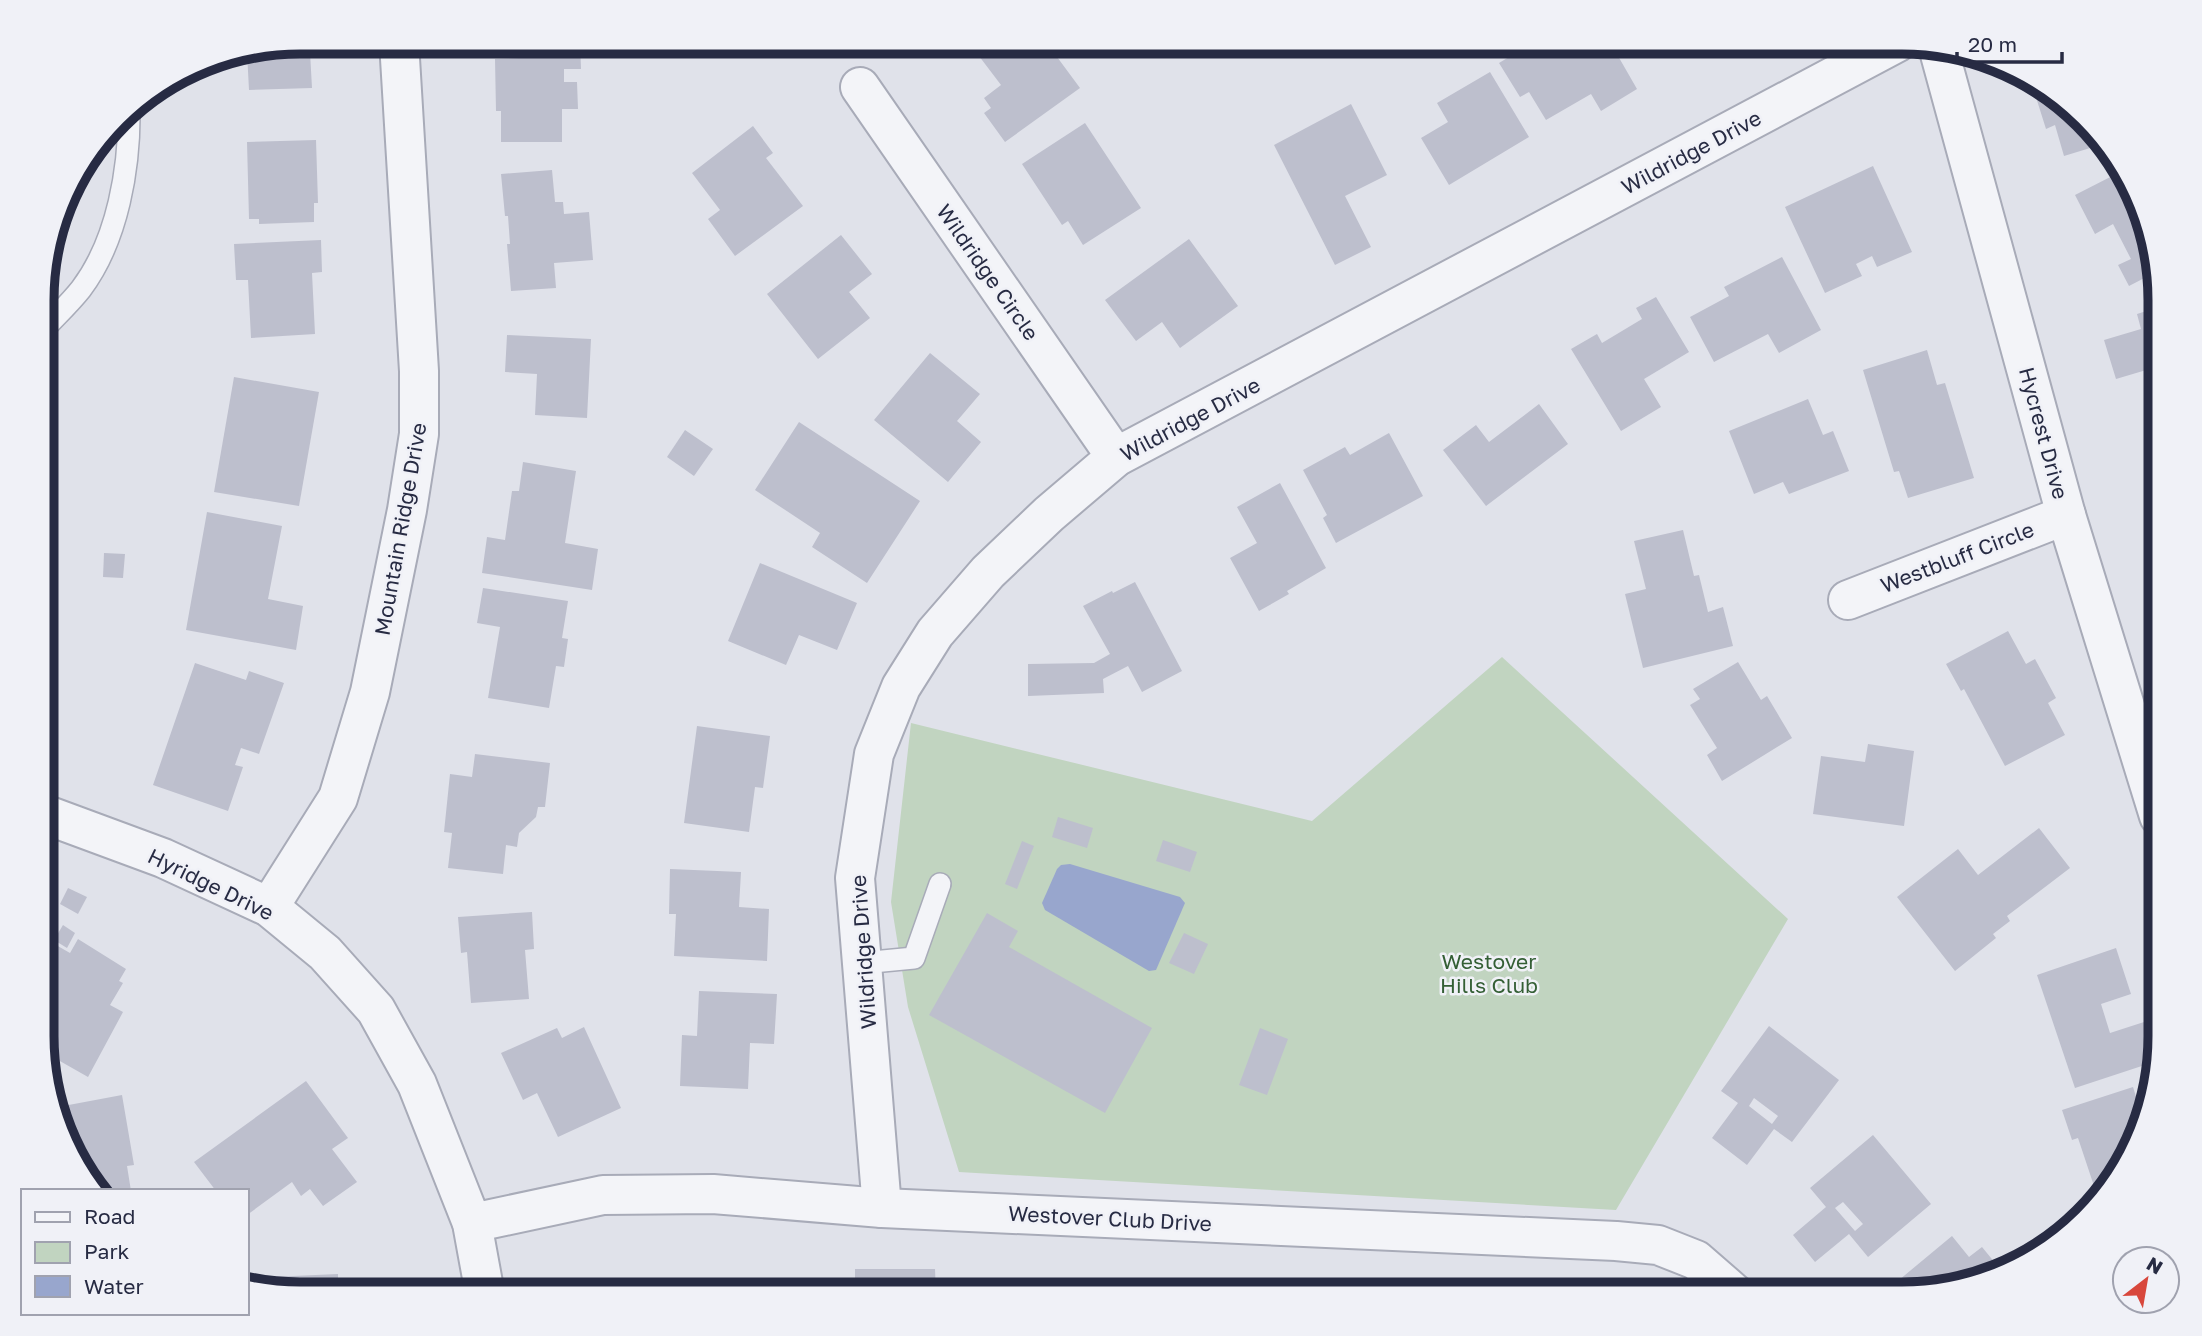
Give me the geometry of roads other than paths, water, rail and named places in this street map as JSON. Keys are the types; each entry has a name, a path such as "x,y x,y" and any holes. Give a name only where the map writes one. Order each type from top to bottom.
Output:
{"street":[{"name":"Wildridge Drive","path":"882,1208 855,878 874,754 901,687 935,633 988,572 1049,514 1116,457 1875,54"},
{"name":"Mountain Ridge Drive","path":"269,907 338,798 370,692 407,510 419,434 419,372 400,55"},
{"name":"Hycrest Drive","path":"1941,57 2066,515 2148,776"},
{"name":"Wildridge Circle","path":"860,87 1116,457"},
{"name":"Westbluff Circle","path":"1848,600 2066,515"},
{"name":"Hyridge Drive","path":"54,818 163,858 269,907 325,953 376,1010 417,1084 472,1223 483,1282"},
{"name":"Westover Club Drive","path":"472,1223 603,1195 713,1194 882,1208 1616,1241 1658,1245 1696,1260 1720,1281"}],"lane":[{"path":"54,318 81,289 97,264 108,237 122,190 130,139 129,123"},
{"path":"862,962 914,958 940,884"}],"water":[{"path":"1070,864 1180,897 1185,903 1156,970 1149,971 1045,910 1042,903 1057,869 1061,865"}],"park label":[{"name":"Westover Hills Club","path":"1489,973"}]}
